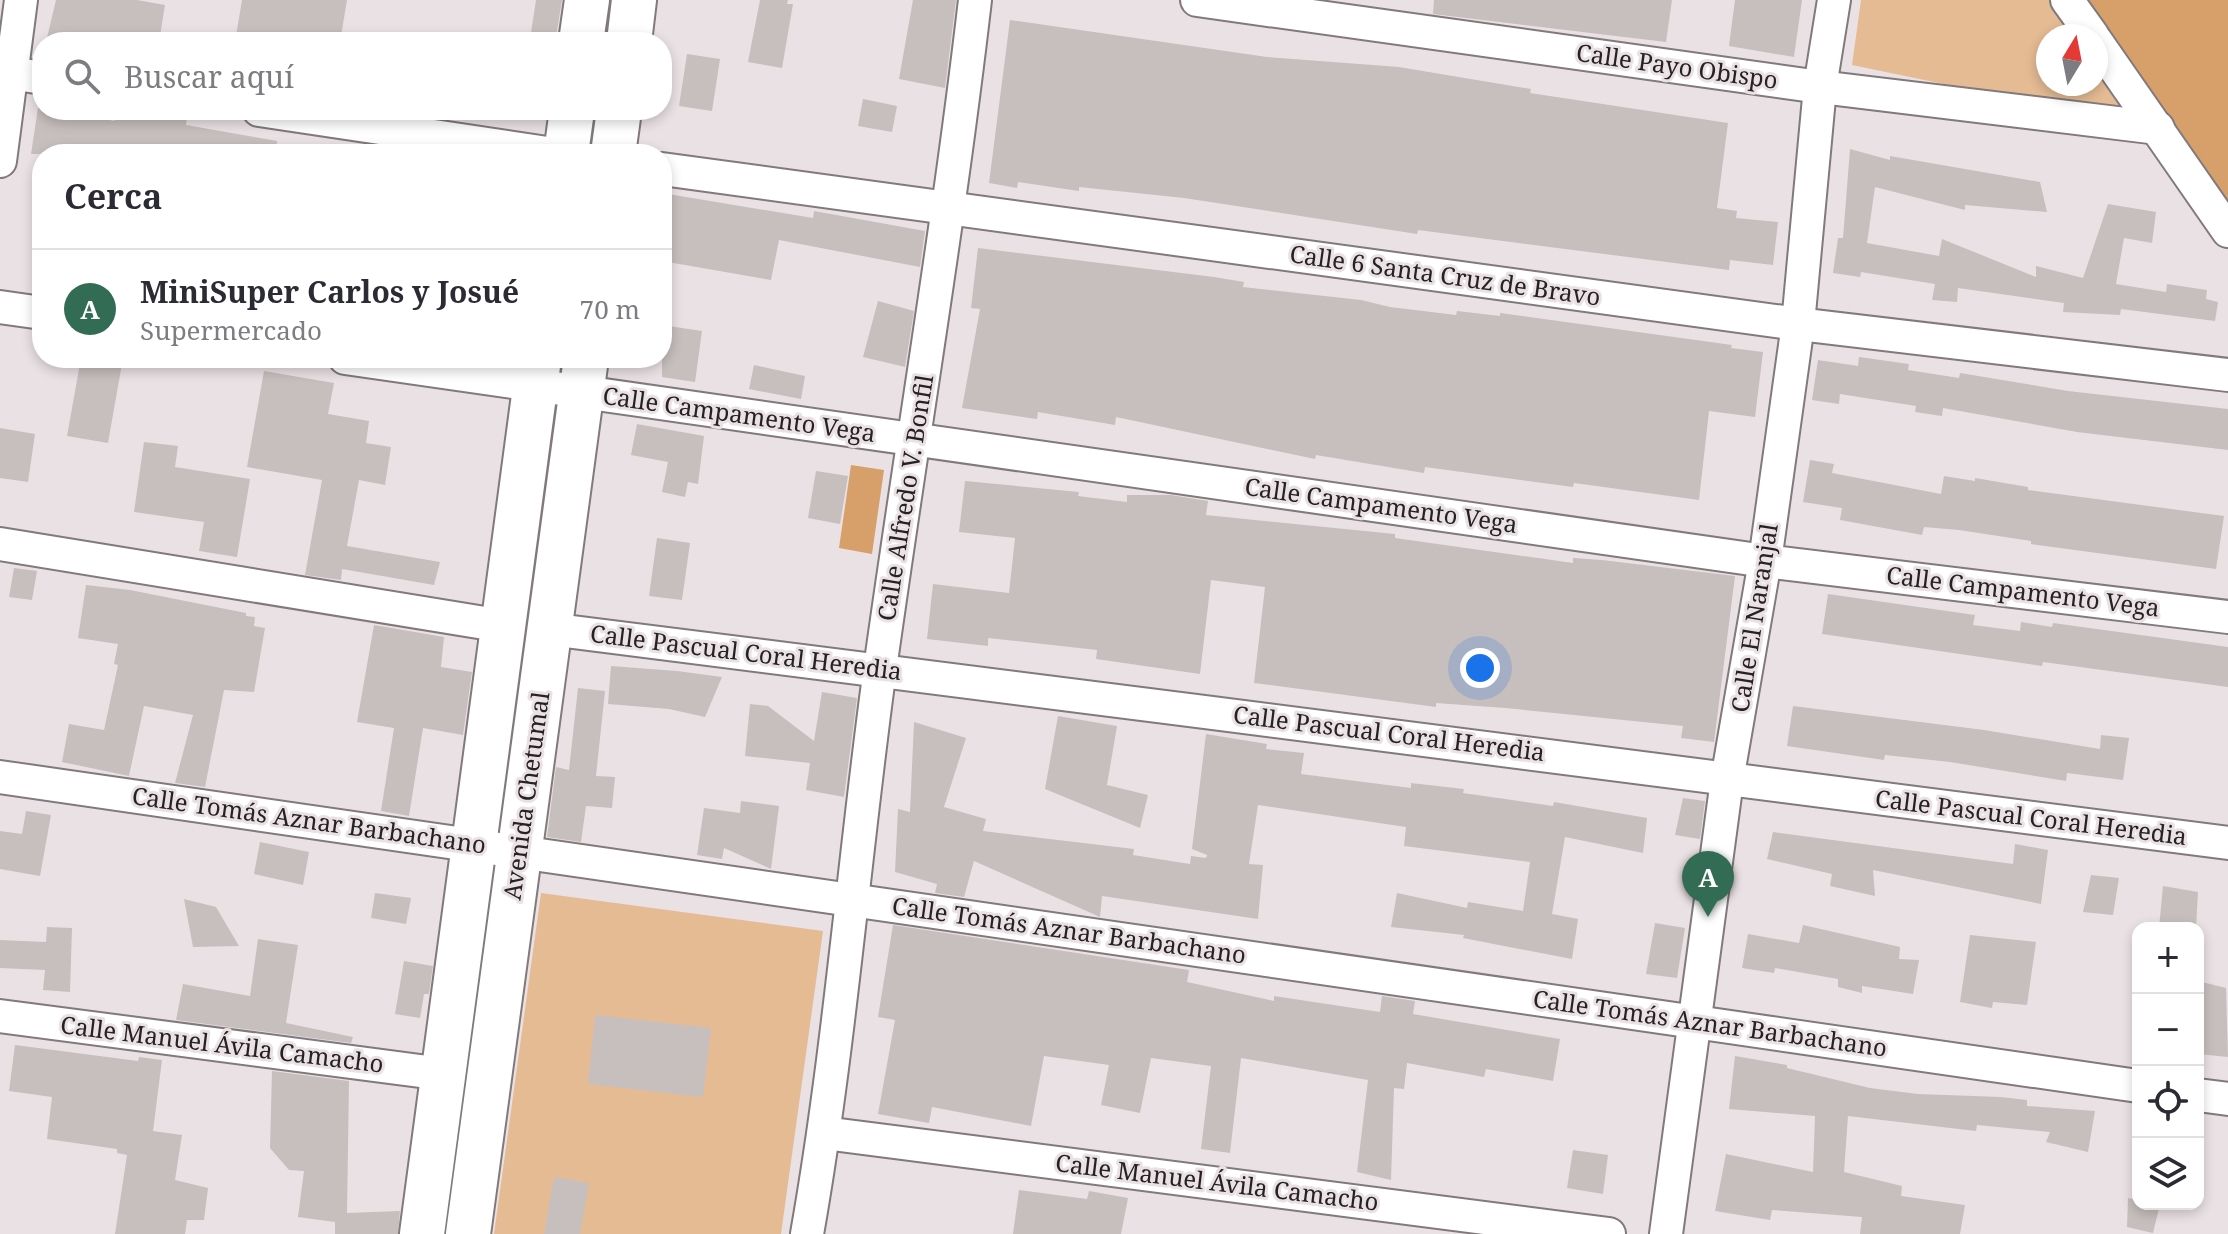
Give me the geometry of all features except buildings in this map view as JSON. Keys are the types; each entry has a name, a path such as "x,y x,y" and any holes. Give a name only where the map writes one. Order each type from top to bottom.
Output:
{"main road":[{"path":"582,32 587,0"},
{"path":"630,32 634,0"},
{"path":"567,144 571,120"},
{"path":"614,144 618,120"},
{"name":"Avenida Chetumal","path":"422,1234 537,372"},
{"name":"Avenida Chetumal","path":"468,1234 584,376"}],"street":[{"path":"0,161 5,72 21,0"},
{"name":"Calle Alfredo V. Bonfil","path":"807,1234 824,1133 880,670 951,209 975,0"},
{"name":"Calle Payo Obispo","path":"1197,0 1820,87 2158,128"},
{"name":"Calle El Naranjal","path":"1666,1234 1727,780 1765,561 1798,324 1820,87 1834,0"},
{"path":"2067,0 2084,24"},
{"path":"2108,58 2228,231"},
{"path":"5,72 32,76"},
{"path":"326,120 487,144"},
{"name":"Calle 6 Santa Cruz de Bravo","path":"672,170 1798,324 2228,375"},
{"path":"0,307 32,312"},
{"name":"Calle Campamento Vega","path":"482,368 584,376 915,439 1765,561 2228,617"},
{"path":"0,544 503,626"},
{"name":"Calle Pascual Coral Heredia","path":"549,629 1448,741 1727,780 2228,843"},
{"name":"Calle Tomás Aznar Barbachano","path":"0,777 2132,1085"},
{"name":"Calle Manuel Ávila Camacho","path":"0,1016 443,1074"},
{"path":"2204,1096 2228,1099"},
{"name":"Calle Manuel Ávila Camacho","path":"824,1133 1609,1234"}],"shaded area":[{"path":"1861,0 2064,0 2080,24 2036,24 2036,96 2108,96 2108,67 2146,126 1852,65"},
{"path":"2064,0 2228,0 2228,248 2108,67 2108,24 2080,24"},
{"path":"851,465 884,470 872,554 839,548"},
{"path":"541,893 823,931 781,1234 494,1234"}],"place":[{"name":"MiniSuper Carlos y Josué","path":"1708,917"}]}
